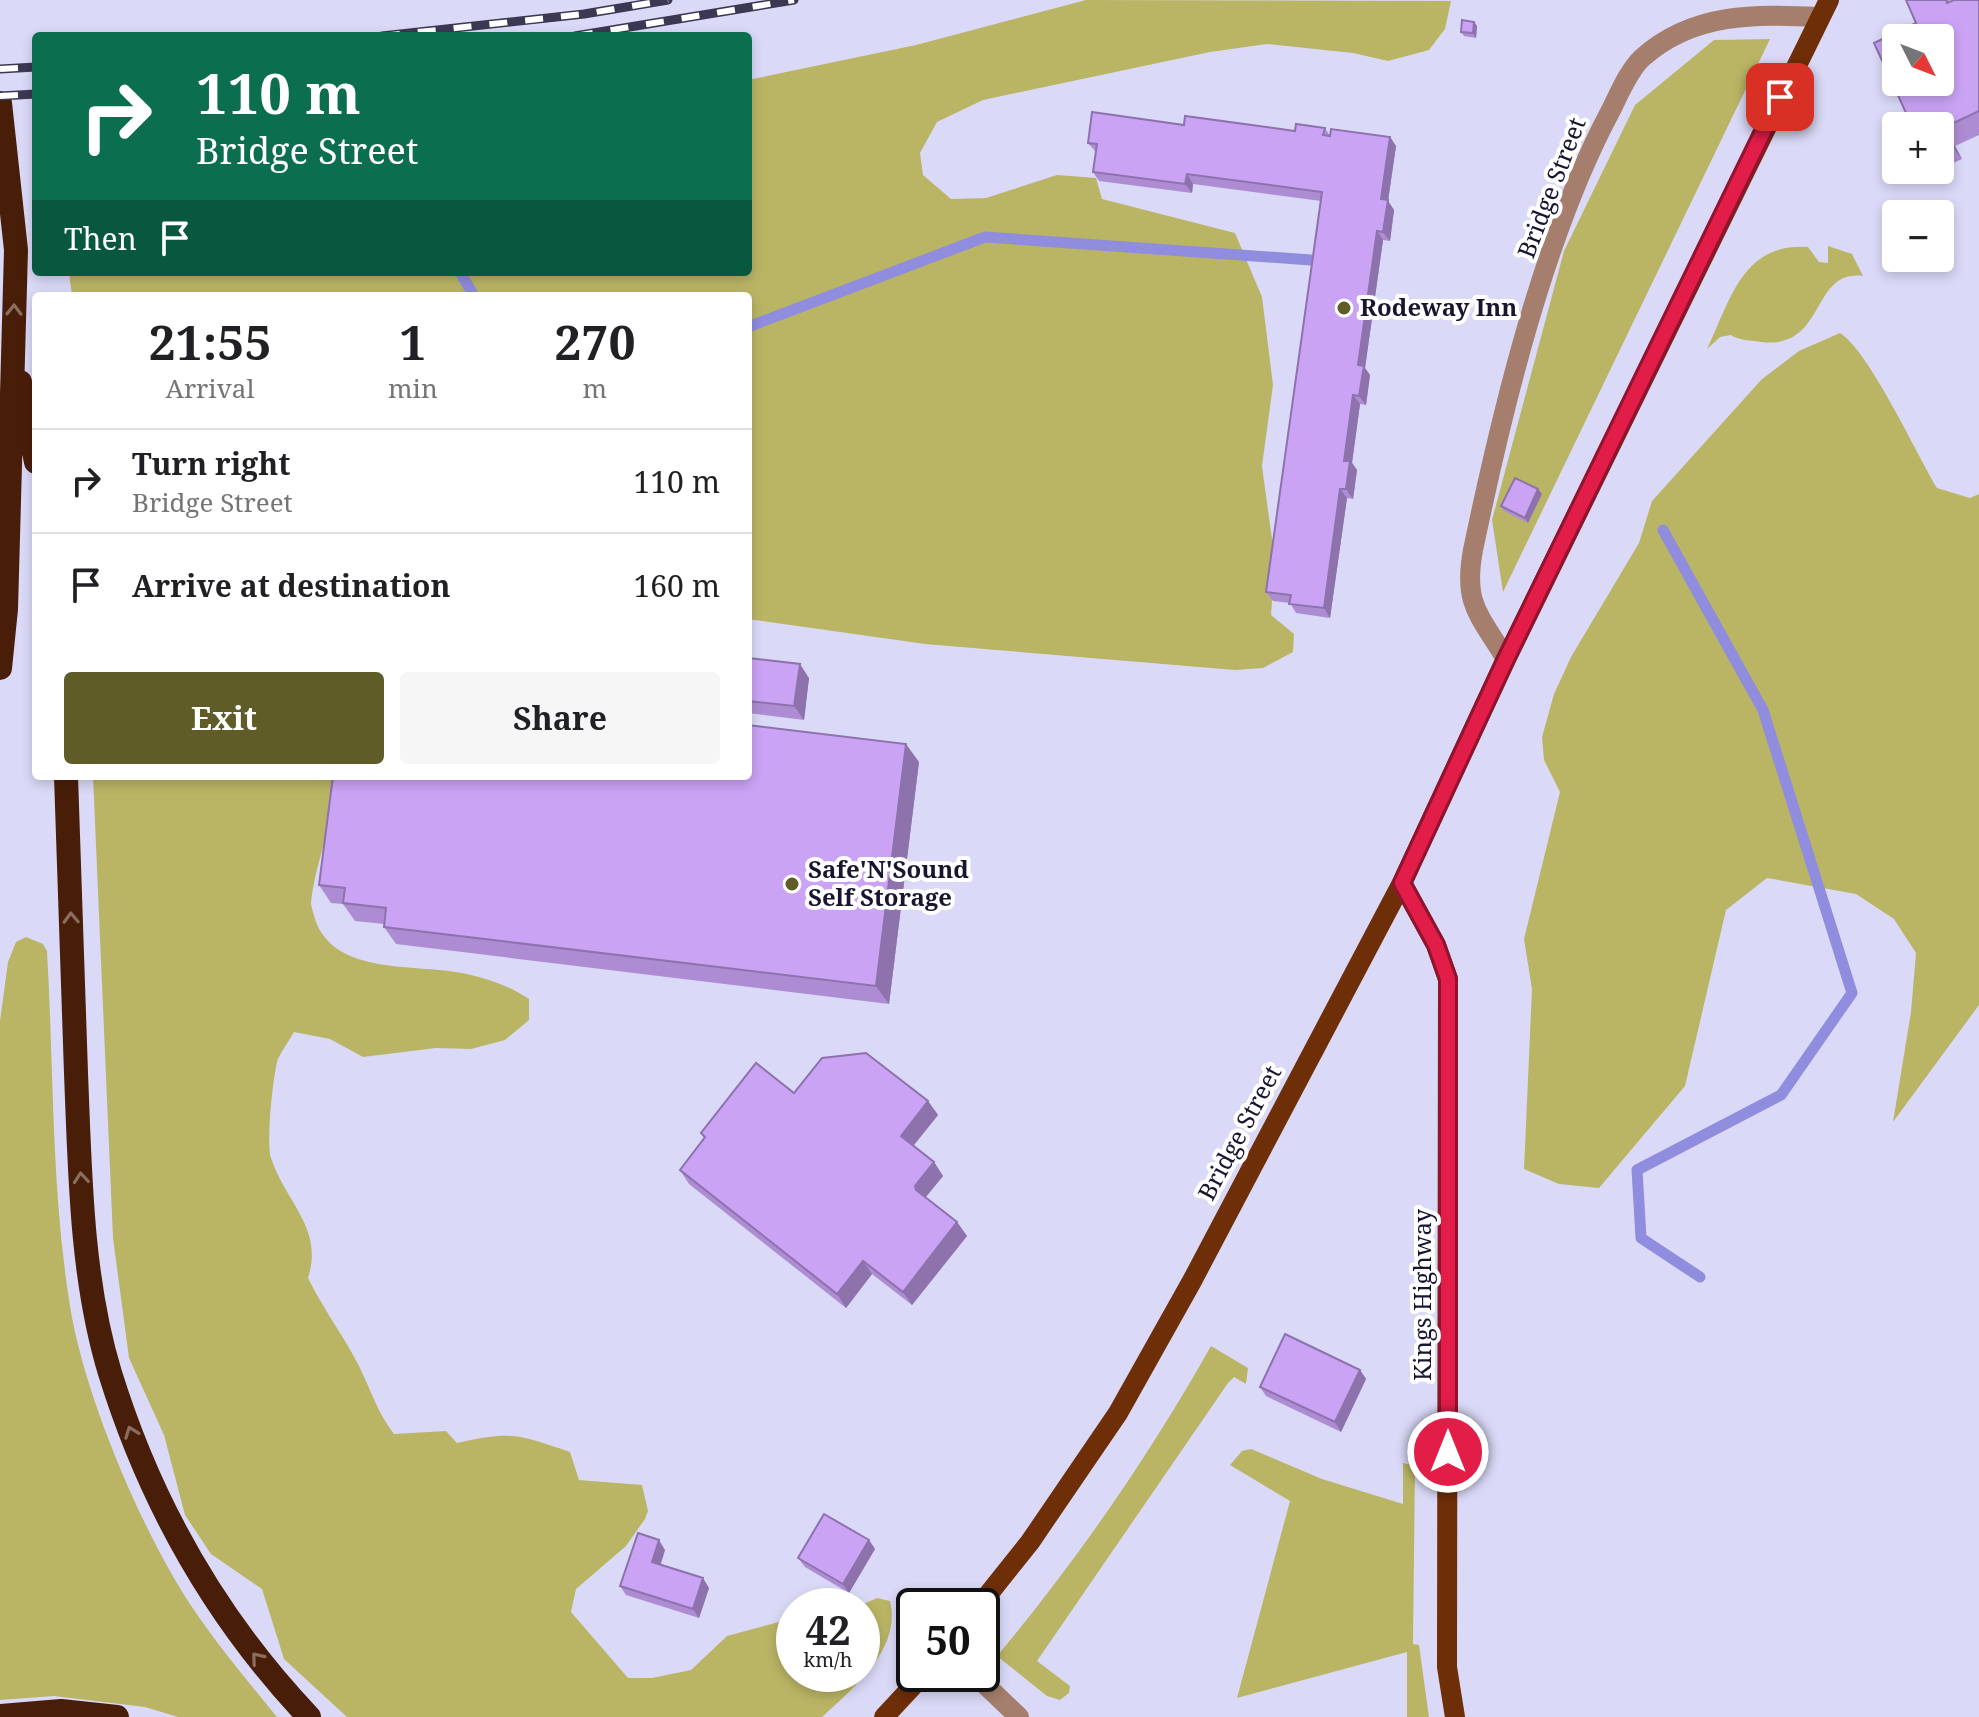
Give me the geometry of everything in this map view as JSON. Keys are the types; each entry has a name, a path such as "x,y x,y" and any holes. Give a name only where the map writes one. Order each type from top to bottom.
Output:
{"highway":[{"path":"0,103 16,250 9,406 6,609 0,668"},
{"path":"14,348 32,441"},
{"path":"66,780 79,1159 94,1298 110,1371 138,1450 193,1563 247,1645 309,1717"},
{"path":"0,1716 61,1711 117,1717"}],"main road":[{"name":"Bridge Street","path":"993,1588 1030,1542 1118,1413 1192,1281 1402,883 1506,659 1824,8"},
{"name":"Kings Highway","path":"1402,883 1436,945 1448,979 1447,1667 1455,1717"},
{"path":"884,1717 907,1692"}],"street":[{"name":"Bridge Street","path":"1506,659 1470,599 1470,568 1500,436 1534,314 1570,201 1598,135 1640,60 1681,31 1739,15 1824,8"},
{"path":"993,1692 1019,1717"}],"shaded area":[{"path":"1086,0 1451,1 1445,29 1429,50 1388,61 1353,53 1267,44 1210,52 983,100 937,122 920,153 923,175 951,199 986,198 1057,175 1096,178 1102,199 1235,233 1262,297 1273,385 1262,466 1275,561 1271,615 1294,634 1293,652 1263,668 1235,670 925,644 752,620 752,292 72,292 70,276 752,276 752,79 916,45"},
{"path":"1770,39 1503,592 1492,520 1564,251 1635,105 1714,40"},
{"path":"1828,246 1852,254 1863,276 1846,277 1834,284 1797,334 1782,341 1761,342 1731,335 1720,337 1707,349 1732,294 1753,264 1768,254 1786,248 1808,247 1819,262 1828,263"},
{"path":"1840,333 1852,343 1878,381 1937,488 1970,498 1979,494 1979,1005 1893,1122 1911,1012 1916,953 1894,919 1856,894 1767,878 1726,910 1685,1086 1599,1188 1559,1184 1524,1169 1532,989 1524,939 1560,792 1544,760 1542,737 1554,694 1571,657 1639,543 1652,501 1762,379 1799,351"},
{"path":"93,780 338,780 311,902 315,919 325,938 340,951 359,959 467,974 514,990 529,999 529,1020 505,1040 471,1049 436,1048 363,1057 330,1039 294,1032 276,1067 269,1139 271,1158 307,1230 312,1260 308,1278 353,1355 388,1426 394,1434 446,1431 457,1443 503,1436 525,1438 570,1452 579,1480 642,1485 648,1511 645,1519 626,1546 576,1589 571,1612 628,1678 652,1678 691,1670 727,1636 776,1623 776,1692 848,1692 822,1717 347,1717 284,1659 262,1589 211,1554 185,1515 164,1435 129,1358 113,1238"},
{"path":"26,937 43,944 47,951 59,1217 70,1306 88,1380 135,1502 173,1576 212,1636 277,1717 178,1717 145,1707 54,1696 0,1700 0,1021 8,962 16,942"},
{"path":"1211,1346 1248,1368 1246,1384 1234,1377 1228,1383 1037,1661 1070,1686 1069,1693 1060,1700 1047,1696 1000,1658 1000,1652 1111,1506"},
{"path":"1251,1449 1322,1479 1403,1504 1403,1463 1415,1466 1413,1644 1419,1645 1429,1717 1407,1717 1407,1652 1237,1698 1290,1501 1230,1465 1242,1451"},
{"path":"880,1599 890,1601 892,1619 880,1654"}],"building":[{"path":"1906,0 1946,0 1947,3 1979,0 1979,111 1954,123 1954,112 1906,112 1898,96 1954,96 1954,24 1914,24"},
{"path":"1462,20 1474,22 1473,33 1461,32"},
{"path":"1882,39 1882,60 1874,43"},
{"name":"Rodeway Inn","path":"1092,112 1184,125 1185,116 1295,131 1296,124 1325,128 1323,135 1330,136 1331,129 1390,137 1381,199 1388,200 1383,232 1377,231 1358,365 1364,366 1359,396 1353,395 1344,461 1350,461 1346,489 1340,489 1324,608 1289,604 1291,595 1266,592 1322,192 1187,174 1185,184 1093,172 1097,144 1088,143"},
{"path":"1515,478 1538,489 1525,518 1501,506"},
{"path":"752,658 800,664 794,706 752,701"},
{"path":"752,725 906,744 876,986 384,927 386,908 343,903 345,888 319,885 332,780 752,780"},
{"path":"866,1053 928,1101 901,1136 934,1162 915,1186 916,1190 957,1222 903,1292 863,1261 837,1294 680,1170 705,1137 701,1133 756,1063 794,1093 822,1058"},
{"path":"1285,1334 1360,1370 1335,1422 1260,1387"},
{"path":"824,1514 869,1540 843,1584 798,1558"},
{"path":"638,1533 659,1540 652,1562 703,1578 693,1609 620,1586"}],"waterway":[{"path":"752,325 985,237 1311,260"},
{"path":"462,276 472,292"},
{"path":"1663,530 1763,710 1852,993 1781,1095 1637,1170 1641,1238 1700,1277"}],"railway":[{"path":"419,32 584,14 668,0"},
{"path":"599,32 794,0"},
{"path":"0,69 32,67"},
{"path":"0,96 32,94"}],"place":[{"name":"Rodeway Inn","path":"1344,308"},
{"name":"Safe'N'Sound Self Storage","path":"792,884"}],"route":[{"path":"1448,1452 1448,979 1436,945 1402,883 1506,659 1780,97"}]}
